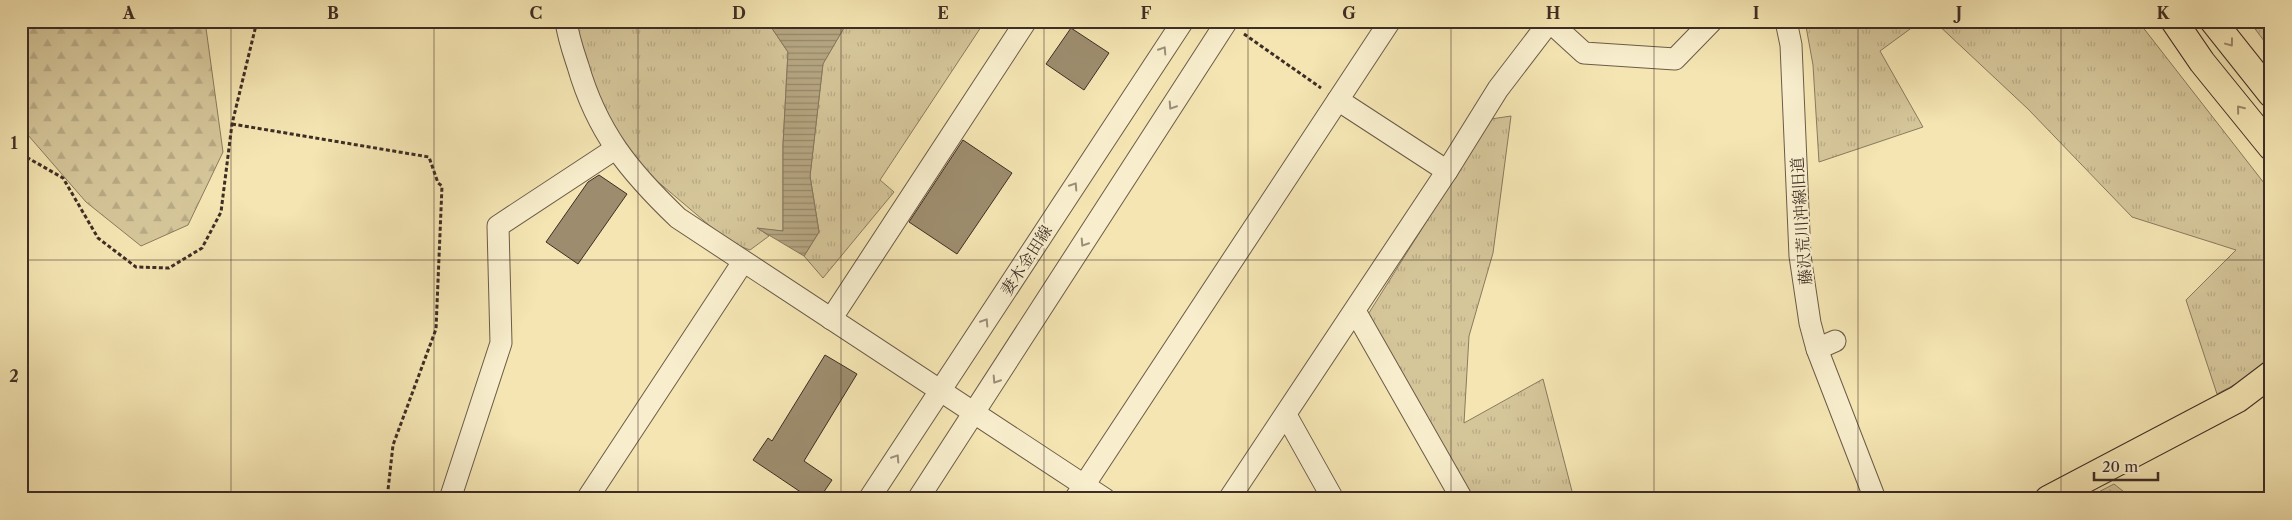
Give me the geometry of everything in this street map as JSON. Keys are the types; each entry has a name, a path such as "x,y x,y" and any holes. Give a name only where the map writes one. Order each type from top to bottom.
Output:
{"main road":[{"path":"2174,21 2202,62 2271,147"},
{"path":"2213,21 2271,94"},
{"path":"2048,499 2238,399 2271,374"}],"street":[{"path":"566,21 584,91 615,149 644,186 678,218 742,262 974,413 1079,492 1105,499"},
{"path":"831,319 1026,21"},
{"name":"妻木金田線","path":"869,499 1183,21"},
{"path":"918,499 1227,21"},
{"path":"1079,492 1390,21"},
{"path":"1229,499 1355,311 1498,90 1550,22 1584,53 1675,59 1712,21"},
{"name":"藤沢荒川沖線旧道","path":"1786,21 1791,45 1800,256 1810,323 1826,345 1876,499"},
{"path":"1338,100 1447,171"},
{"path":"450,499 501,344 498,226 615,149"},
{"path":"587,499 742,262"},
{"path":"1355,311 1462,499"},
{"path":"1286,415 1333,499"}],"path":[{"path":"21,154 63,178 98,238 136,267 169,268 202,248 221,212 232,124 257,21"},
{"path":"1244,34 1338,100"},
{"path":"232,124 428,156 438,183 442,186 436,328 393,445 387,499"}],"green space":[{"path":"21,21 205,21 223,152 188,225 141,246 86,202 21,127"},
{"path":"576,21 767,21 788,52 783,145 783,231 759,229 769,236 750,250 729,242 644,170 603,111 579,44"},
{"path":"848,21 985,21 880,180 894,192 823,278 804,256 819,232 810,176 823,63"},
{"path":"1805,21 1921,21 1880,51 1923,127 1819,162 1813,65"},
{"path":"1934,21 2138,21 2271,192 2271,358 2247,378 2217,394 2186,300 2236,250 2132,217 2028,109"},
{"path":"2249,21 2271,21 2271,50"},
{"path":"1511,116 1493,253 1469,336 1464,423 1543,379 1574,499 1472,499 1367,316 1491,119"},
{"path":"2114,484 2133,499 2085,499"}],"shaded area":[{"path":"767,21 848,21 823,64 810,176 819,232 804,256 757,228 783,231 783,145 788,52"}],"building":[{"path":"1071,28 1109,53 1084,90 1046,64"},
{"path":"963,140 1012,173 957,254 909,222"},
{"path":"599,175 627,194 578,264 546,242 588,182"},
{"path":"825,355 857,374 804,461 832,480 819,499 811,499 753,460 768,438 772,441"}]}
